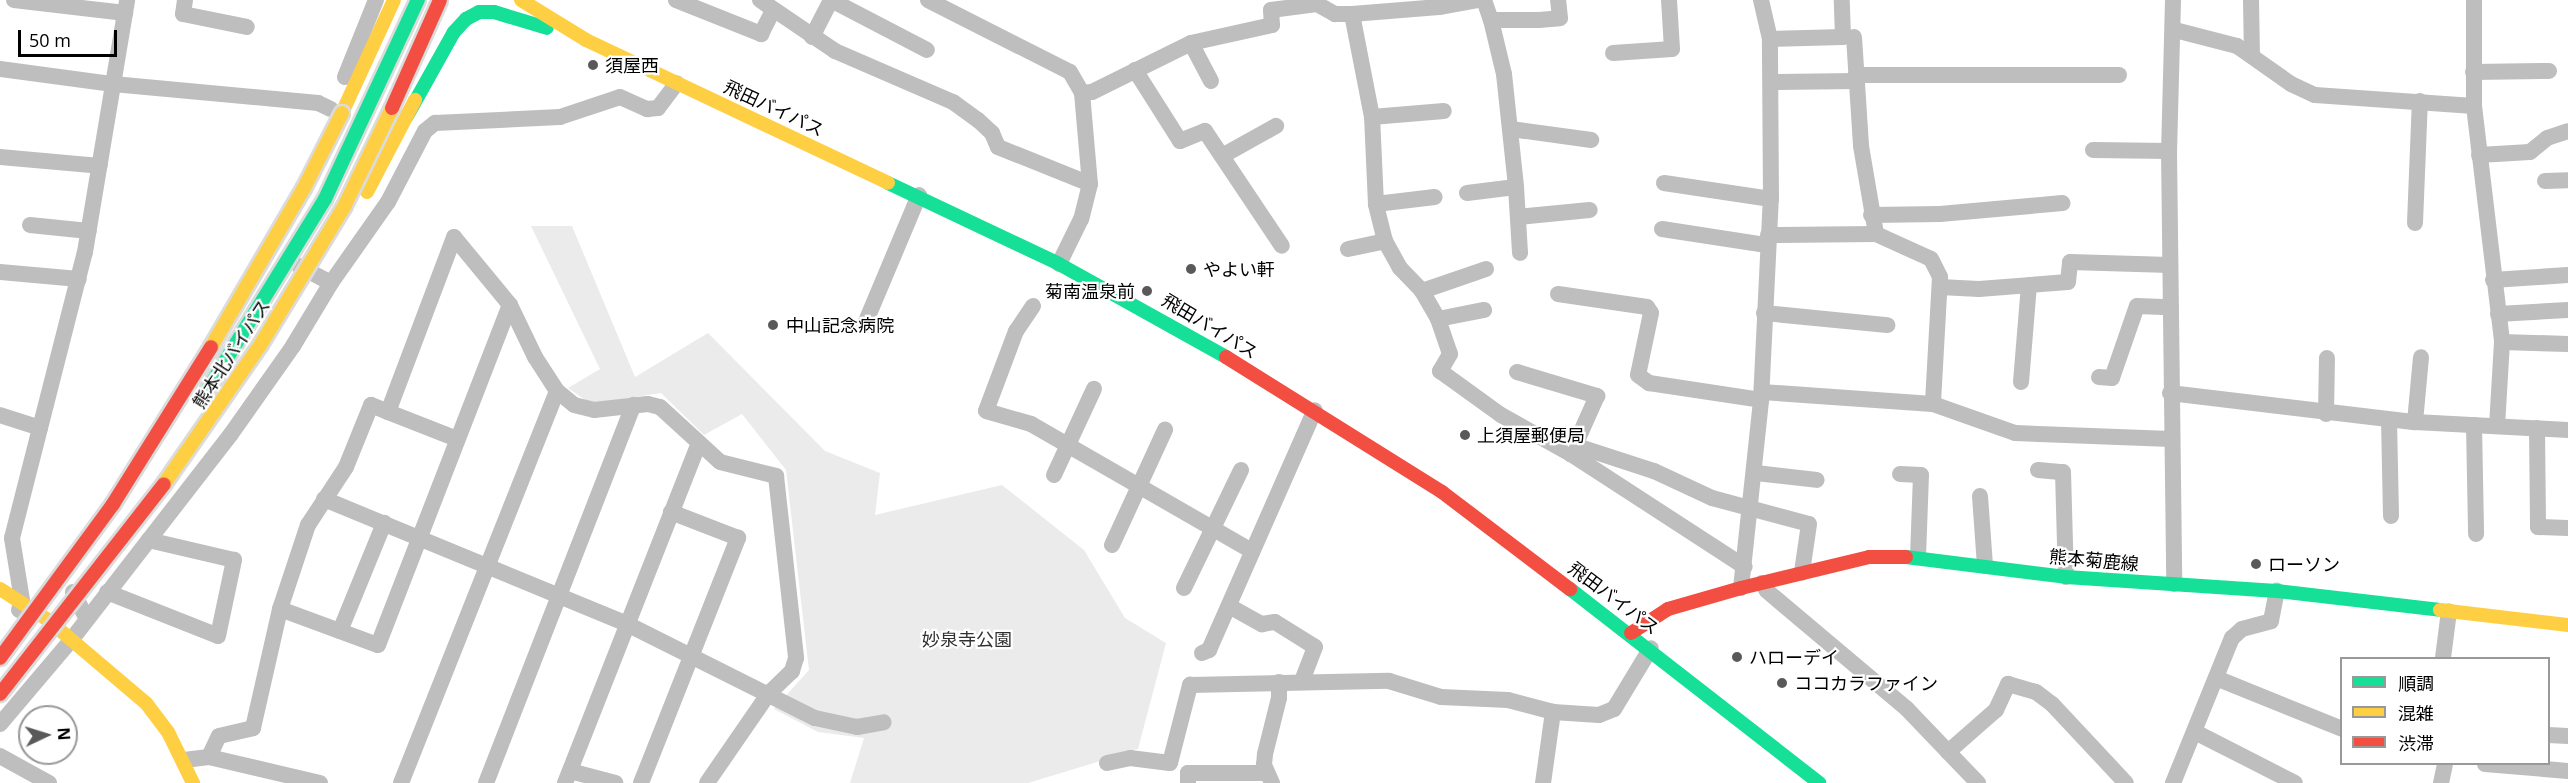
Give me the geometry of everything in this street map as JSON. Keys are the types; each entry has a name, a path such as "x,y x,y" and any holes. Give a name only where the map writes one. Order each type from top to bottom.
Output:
{"main road":[{"path":"0,658 113,504 179,401 304,188 336,111 394,0"},
{"name":"熊本北バイパス","path":"200,401 325,199 390,66 417,0"},
{"name":"熊本北バイパス","path":"0,695 132,529 261,344 344,207 408,75 440,0"},
{"name":"飛田バイパス","path":"521,0 586,40 919,195 1059,264 1160,317 1315,410 1442,492 1631,633 1819,783"},
{"path":"407,116 457,9"},
{"path":"0,695 32,664 241,403 299,314 454,32 479,12 494,12 586,40"},
{"path":"0,670 101,545 142,488"},
{"name":"熊本菊鹿線","path":"1631,633 1648,619 1668,609 1802,572 1869,557 1918,557 2066,577 2277,591 2568,625"},
{"path":"0,589 22,600 72,639 146,703 184,760 193,783"}],"street":[{"path":"23,1 126,12 132,16 140,0"},
{"path":"185,0 183,14 247,27"},
{"path":"87,619 58,561 152,424 336,111 376,0"},
{"path":"676,0 761,34 766,5 812,37 953,102 978,120 998,147 1090,184"},
{"path":"812,37 831,0 927,50"},
{"path":"928,0 1070,72 1082,93 1090,184 1081,219 1059,264"},
{"path":"1082,93 1191,43 1272,25 1271,10 1317,4 1335,14 1352,14 1439,7 1477,0"},
{"path":"1484,0 1504,74 1511,129 1520,252"},
{"path":"1491,20 1560,18 1558,0"},
{"path":"1613,52 1672,49 1669,0"},
{"path":"1741,588 1756,473 1762,396 1771,199 1770,39 1761,0"},
{"path":"1770,39 1842,37 1842,0"},
{"path":"2173,0 2175,30 2170,66 2169,151 2174,584"},
{"path":"2252,0 2252,56"},
{"path":"2474,0 2474,106 2502,342 2497,426"},
{"path":"0,638 22,600 12,538 79,279 126,12"},
{"path":"1352,14 1372,117 1376,204 1385,241 1400,268 1422,291 1438,319 1450,354 1440,371 1501,415 1574,450 1745,567"},
{"path":"2175,30 2220,39 2252,56 2291,84 2315,95 2474,106"},
{"path":"1854,37 1856,78 1871,215 1876,234"},
{"path":"1191,43 1210,81"},
{"path":"0,69 113,84 318,103 336,111"},
{"path":"1135,70 1180,141 1205,131 1282,246"},
{"path":"2473,72 2549,70"},
{"path":"1772,82 1856,78 2119,75"},
{"path":"0,724 72,639 231,434 293,346 332,283 388,202 425,131 435,123 560,117 620,97 647,109 658,108 677,83"},
{"path":"2415,223 2420,101"},
{"path":"1372,117 1444,111"},
{"path":"1222,156 1276,126"},
{"path":"1511,129 1591,141"},
{"path":"2479,155 2530,152 2547,138 2568,131"},
{"path":"2093,150 2169,151"},
{"path":"0,157 100,166"},
{"path":"2545,181 2568,180"},
{"path":"1664,183 1771,199"},
{"path":"1467,193 1516,187"},
{"path":"864,326 919,195"},
{"path":"1376,204 1435,197"},
{"path":"1871,215 1940,214 2063,203"},
{"path":"1518,217 1590,210"},
{"path":"30,225 89,231"},
{"path":"1662,229 1768,240 1876,234 1930,259 1940,277 1933,405"},
{"path":"388,412 454,237 510,305 535,357 557,391 574,405 594,411 633,405 660,407 720,462 776,476 796,658 792,671 769,693 707,783"},
{"path":"1348,249 1385,241"},
{"path":"259,244 332,283"},
{"path":"1940,287 2068,282 2070,262 2170,265"},
{"path":"1422,291 1486,269"},
{"path":"0,272 79,279"},
{"path":"2493,280 2568,275"},
{"path":"2021,382 2029,285"},
{"path":"1558,294 1647,307 1651,313 1638,375 1649,383 1762,396 1933,405 2015,433 2171,439"},
{"path":"280,609 378,645 510,305"},
{"path":"1033,306 1016,331 986,411 1031,424 1252,551"},
{"path":"2099,377 2112,378 2137,306 2170,307"},
{"path":"1438,319 1484,310"},
{"path":"2498,314 2568,310"},
{"path":"1764,313 1887,325"},
{"path":"2502,342 2568,344"},
{"path":"2415,422 2421,357"},
{"path":"2326,414 2327,358"},
{"path":"1517,372 1597,396 1574,450"},
{"path":"1054,476 1094,389"},
{"path":"401,783 486,564 557,391"},
{"path":"2170,393 2389,420 2568,430"},
{"path":"210,757 219,736 253,728 280,609 308,525 346,467 371,405 457,440"},
{"path":"486,783 633,405"},
{"path":"1202,653 1209,650 1315,410"},
{"path":"0,415 40,428"},
{"path":"2389,420 2391,516"},
{"path":"2474,425 2476,534"},
{"path":"2537,428 2538,527 2568,528"},
{"path":"1112,545 1165,430"},
{"path":"615,783 568,777 699,443"},
{"path":"1574,450 1654,471 1712,498 1809,524 1802,572"},
{"path":"1184,588 1241,470"},
{"path":"2038,470 2063,472 2066,577"},
{"path":"1756,473 1817,480"},
{"path":"1900,474 1921,474 1918,557"},
{"path":"1980,496 1985,566"},
{"path":"324,499 627,624 816,718 857,727 884,722"},
{"path":"641,783 738,538 671,512"},
{"path":"340,631 384,523"},
{"path":"107,592 218,636 234,560 148,540"},
{"path":"1762,583 1767,591 1907,709 1978,783"},
{"path":"2173,783 2236,633 2271,621 2277,591"},
{"path":"1229,606 1262,624 1275,622 1315,647 1302,681"},
{"path":"2443,657 2449,611"},
{"path":"1107,763 1130,758 1170,763 1190,685 1389,681 1441,697 1508,700 1553,712 1607,714 1614,709 1650,648"},
{"path":"2216,678 2340,728"},
{"path":"1188,783 1188,773 1269,778 1265,754 1279,698 1279,682"},
{"path":"1948,752 1996,710 2008,684 2036,692 2052,704 2126,783"},
{"path":"1543,783 1553,712"},
{"path":"2195,732 2295,783"},
{"path":"2550,735 2568,736"},
{"path":"0,756 49,783"},
{"path":"184,760 210,757 320,783"},
{"path":"2441,783 2445,765"},
{"path":"2497,765 2568,771"}],"green space":[{"name":"妙泉寺公園","path":"531,226 572,226 635,377 708,333 825,451 880,473 875,515 1002,485 1084,550 1125,618 1166,643 1138,749 1113,754 1097,762 1028,783 850,783 864,738 818,732 774,709 809,670 786,470 742,414 704,435 661,393 591,404 568,388 600,369"}],"traffic: fast":[{"path":"208,389 325,199 418,0"},
{"path":"407,116 454,32 466,19 479,12 494,12 547,28"},
{"path":"888,183 1059,264 1226,357"},
{"path":"1906,557 2066,577 2277,591 2440,610"},
{"path":"1570,589 1819,783"}],"traffic: slow":[{"path":"342,113 394,0"},
{"path":"521,0 586,40 888,183"},
{"path":"367,192 415,100"},
{"path":"164,484 261,344 344,207 392,108"},
{"path":"211,347 304,188 342,113"},
{"path":"0,589 48,620 146,703 168,732 193,783"},
{"path":"2440,610 2568,625"}],"traffic: jam":[{"path":"392,108 440,0"},
{"path":"0,658 113,504 211,347"},
{"path":"1226,357 1442,492 1570,589"},
{"path":"0,694 164,484"},
{"path":"1631,633 1668,609 1741,588 1869,557 1906,557"}],"place":[{"name":"須屋西","path":"593,65"},
{"name":"やよい軒","path":"1191,269"},
{"name":"菊南温泉前","path":"1147,291"},
{"name":"中山記念病院","path":"773,325"},
{"name":"上須屋郵便局","path":"1465,435"},
{"name":"ローソン","path":"2256,564"},
{"name":"ハローデイ","path":"1737,657"},
{"name":"ココカラファイン","path":"1782,683"}]}
